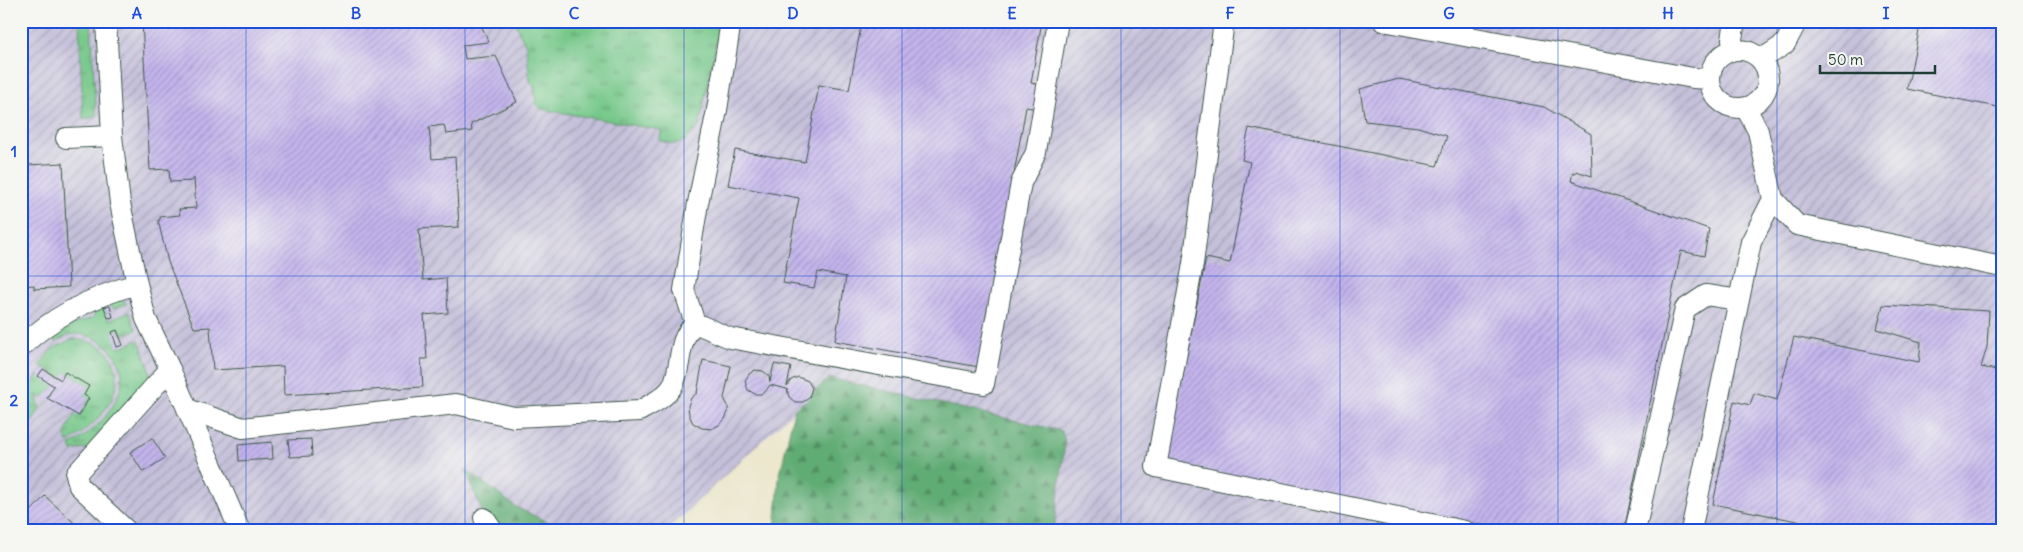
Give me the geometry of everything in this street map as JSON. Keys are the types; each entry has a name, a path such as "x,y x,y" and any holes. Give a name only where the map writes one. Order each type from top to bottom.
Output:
{"street":[{"path":"106,21 112,136 120,202 146,319 170,369 240,531"},
{"path":"694,323 684,290 698,203 717,110 731,21"},
{"path":"694,323 730,338 984,384 1021,183 1036,152 1058,21"},
{"path":"1224,21 1193,264 1156,467 1465,531"},
{"path":"1383,21 1693,78 1710,79"},
{"path":"1734,50 1732,39 1735,21"},
{"path":"1762,59 1785,44 1797,21"},
{"path":"1734,50 1749,50 1762,59 1770,78 1763,97 1746,108 1728,107 1715,96 1710,79 1712,66 1721,55 1734,50"},
{"path":"1746,108 1758,131 1773,199 1797,226 2002,268"},
{"path":"66,138 112,136"},
{"path":"1691,531 1751,242 1773,199"},
{"path":"21,348 34,334 76,306 137,284"},
{"path":"1635,531 1685,309 1706,294 1739,300"},
{"path":"187,409 243,428 456,404 514,417 639,411 655,403 672,386 685,333 694,323"},
{"path":"127,531 79,486 76,474 170,369"}],"shaded area":[{"path":"21,21 2002,21 2002,531 1043,531 829,378 666,531 21,531"}],"green space":[{"path":"79,21 91,21 96,117 83,119"},
{"path":"514,21 708,21 708,26 719,29 699,126 686,140 674,144 660,141 661,130 541,109 536,104 534,86 530,81 526,46"},
{"path":"122,300 127,304 113,309 111,305 105,307 109,320 129,312 136,330 122,335 119,329 112,332 118,348 139,340 150,375 145,390 90,448 72,451 70,445 97,426 117,398 122,377 121,369 113,353 100,341 92,337 73,334 55,342 50,336 79,322 93,318 95,310 108,301"},
{"path":"72,339 93,343 102,348 110,356 116,369 117,381 114,393 100,416 69,442 66,441 66,431 75,414 80,416 89,399 84,395 89,386 65,372 62,379 40,365 52,349"},
{"path":"37,375 54,386 42,398 36,395 40,408 30,426 21,428 21,388 29,393"},
{"path":"829,378 1062,431 1065,443 1054,531 775,531 779,479 794,410"},
{"path":"465,469 516,507 566,531 490,531"}],"building":[{"path":"142,21 479,21 489,42 463,45 465,59 496,56 517,102 471,124 472,131 446,134 444,125 429,127 432,159 455,157 459,227 419,229 423,280 446,278 448,313 424,315 427,359 421,359 423,387 284,395 283,366 213,370 210,327 194,328 168,262 158,220 160,220 160,217 180,215 179,209 196,208 194,178 192,181 170,182 169,169 150,170"},
{"path":"649,21 662,21 662,25"},
{"path":"862,21 1042,21 1031,83 1041,85 1037,109 1026,107 979,367 835,341 846,277 818,272 814,288 783,283 799,198 728,185 735,150 805,162 819,85 849,90"},
{"path":"1921,21 2002,21 2002,108 1907,89"},
{"path":"1399,79 1544,107 1591,134 1592,176 1576,171 1576,173 1573,172 1571,181 1709,229 1704,256 1681,251 1624,531 1511,531 1166,461 1206,258 1230,263 1250,162 1242,160 1249,128 1437,166 1447,136 1418,127 1365,121 1360,89"},
{"path":"63,163 69,287 34,289 34,285 21,286 21,219 30,220 28,165"},
{"path":"1883,305 1989,311 1987,347 1981,367 2002,371 2002,531 1846,531 1713,504 1734,401 1750,405 1754,393 1777,400 1794,337 1919,362 1921,342 1877,329"},
{"path":"110,306 113,317 108,318 104,307"},
{"path":"117,330 123,345 117,347 112,332"},
{"path":"703,360 731,366 724,398 728,406 728,412 725,419 719,425 711,429 702,428 693,423 689,415 688,406 691,398 697,393"},
{"path":"774,364 791,367 787,386 791,380 798,377 808,381 812,388 809,398 803,402 795,402 789,397 787,389 770,385 765,392 760,394 755,394 748,390 745,381 749,374 755,370 763,371 769,376 770,382"},
{"path":"43,369 61,380 65,372 89,386 84,395 89,398 79,416 47,398 54,386 38,376"},
{"path":"152,438 165,458 143,472 130,452"},
{"path":"311,439 312,456 290,457 288,440"},
{"path":"272,442 273,459 239,461 238,445"},
{"path":"45,496 83,531 21,531 21,522"}]}
